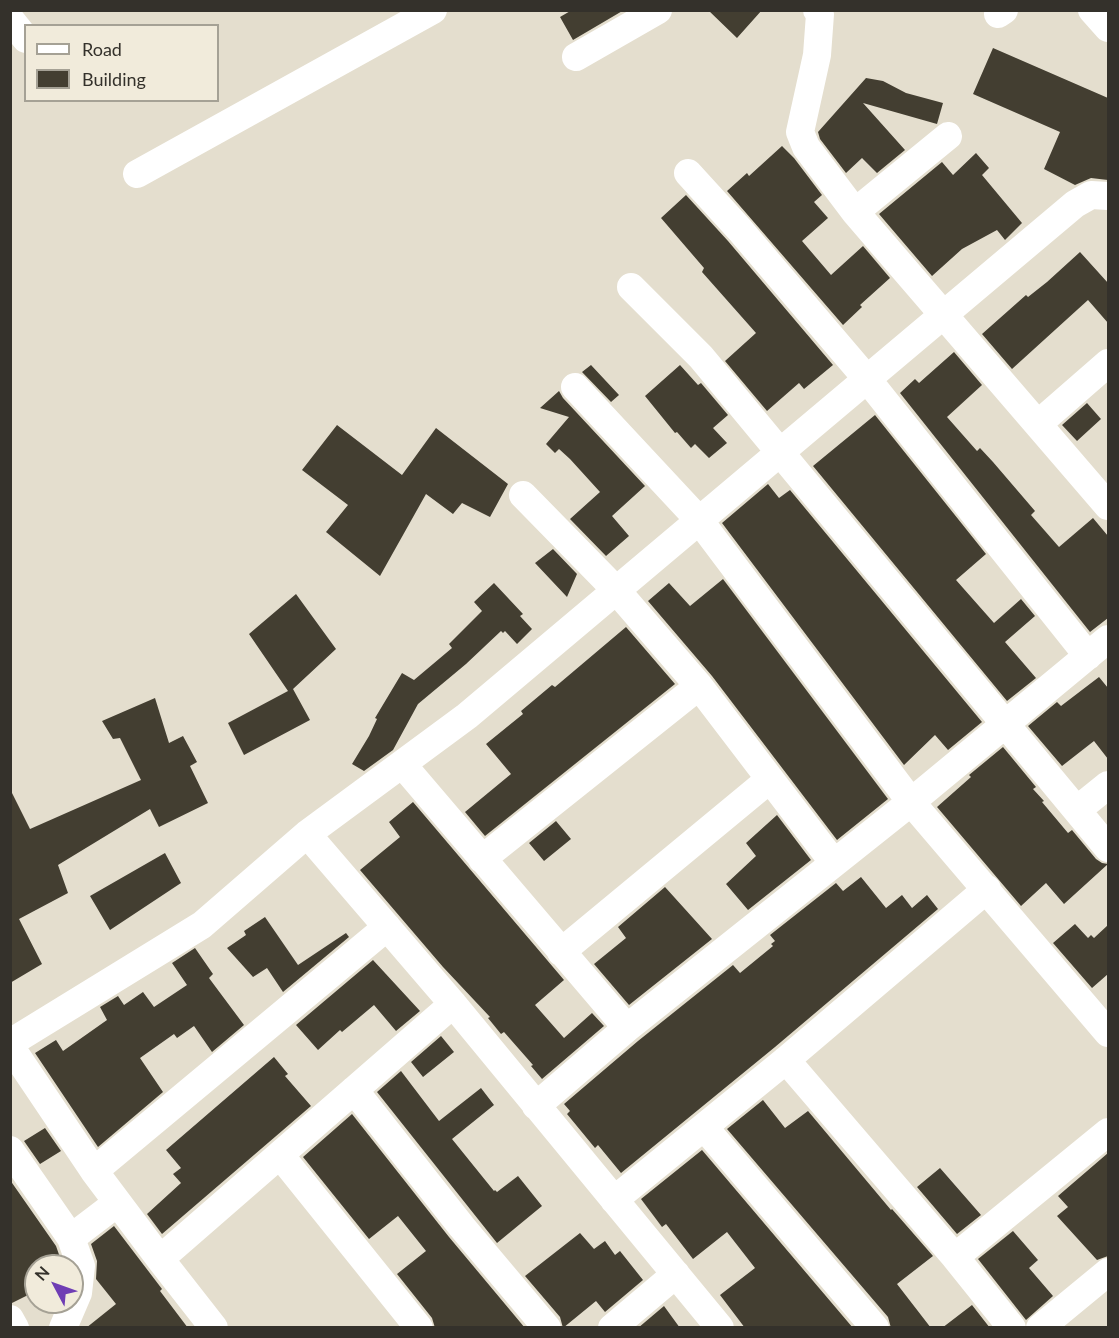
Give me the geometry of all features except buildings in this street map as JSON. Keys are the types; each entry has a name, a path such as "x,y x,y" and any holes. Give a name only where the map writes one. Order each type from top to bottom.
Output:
{"street":[{"path":"137,174 434,10"},
{"path":"576,57 658,10"},
{"path":"1092,10 1108,28"},
{"path":"821,12 817,55 800,132 806,147 855,212 1108,506"},
{"path":"10,19 24,36"},
{"path":"855,212 948,136"},
{"path":"536,1106 627,1029 1006,725 1098,647 740,230 688,173"},
{"path":"214,1328 94,1171 10,1044 202,925 307,834 467,716 1075,204 1091,195 1108,196"},
{"path":"631,287 701,357 1108,849"},
{"path":"1038,424 1108,363"},
{"path":"575,387 699,520 911,802 1108,1033"},
{"path":"523,495 616,590 699,686 834,863"},
{"path":"482,859 699,686"},
{"path":"402,764 627,1029"},
{"path":"561,952 770,779"},
{"path":"1077,810 1108,785"},
{"path":"307,834 453,1004 720,1328"},
{"path":"614,1200 786,1060 987,889"},
{"path":"94,1171 387,927"},
{"path":"160,1260 453,1004"},
{"path":"786,1060 955,1257 1012,1328"},
{"path":"354,1090 462,1227 547,1328"},
{"path":"704,1127 875,1328"},
{"path":"955,1257 1108,1132"},
{"path":"10,1150 71,1238 81,1266 78,1293 65,1326"},
{"path":"280,1155 418,1328"},
{"path":"71,1238 117,1203"},
{"path":"1040,1328 1108,1272"},
{"path":"612,1328 676,1274"},
{"path":"10,1319 15,1328"}]}
